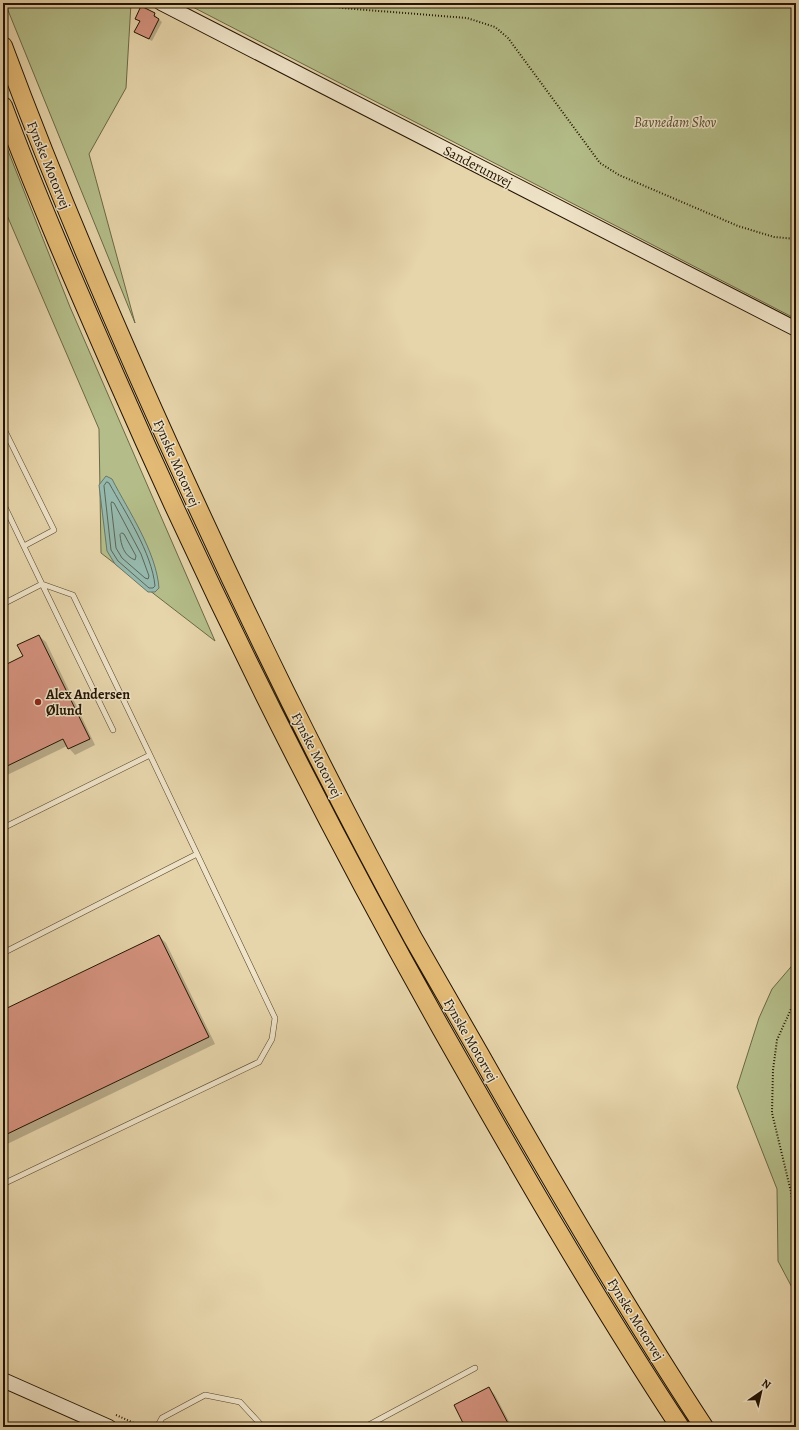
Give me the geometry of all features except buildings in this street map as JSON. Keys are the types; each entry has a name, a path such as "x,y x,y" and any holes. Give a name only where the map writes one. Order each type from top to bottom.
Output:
{"highway":[{"name":"Fynske Motorvej","path":"3,46 31,121 98,284 184,478 288,698 414,938 538,1157 616,1287 704,1427"},
{"name":"Fynske Motorvej","path":"3,106 79,292 149,452 207,578 267,702 396,948 528,1181 598,1298 680,1427"}],"street":[{"name":"Sanderumvej","path":"161,3 796,329"},
{"path":"3,1380 109,1427"}],"lane":[{"path":"3,427 54,530 24,546"},
{"path":"3,503 113,730"},
{"path":"3,604 42,584 73,595 275,1018 272,1039 259,1062 3,1184"},
{"path":"3,828 150,755"},
{"path":"3,953 197,854"},
{"path":"365,1427 475,1368"},
{"path":"157,1427 162,1418 205,1395 240,1402 263,1427"}],"path":[{"path":"325,3 342,8 467,18 495,27 508,38 600,163 619,175 738,226 774,237 796,239"},
{"path":"796,1002 777,1040 773,1070 772,1113 791,1192 796,1232"}],"green space":[{"path":"5,3 131,3 126,88 89,154 135,323"},
{"name":"Bavnedam Skov","path":"185,3 796,3 796,319"},
{"path":"3,138 70,307 215,641 101,553 99,429 3,206"},
{"path":"796,961 796,1295 778,1261 777,1189 737,1087 759,1018 772,989"}],"water":[{"path":"106,476 112,479 134,518 153,560 159,588 155,592 148,592 115,564 107,551 99,485"},
{"path":"796,1059 796,1131 791,1085"}],"place":[{"name":"Alex Andersen Ølund","path":"38,702"}]}
